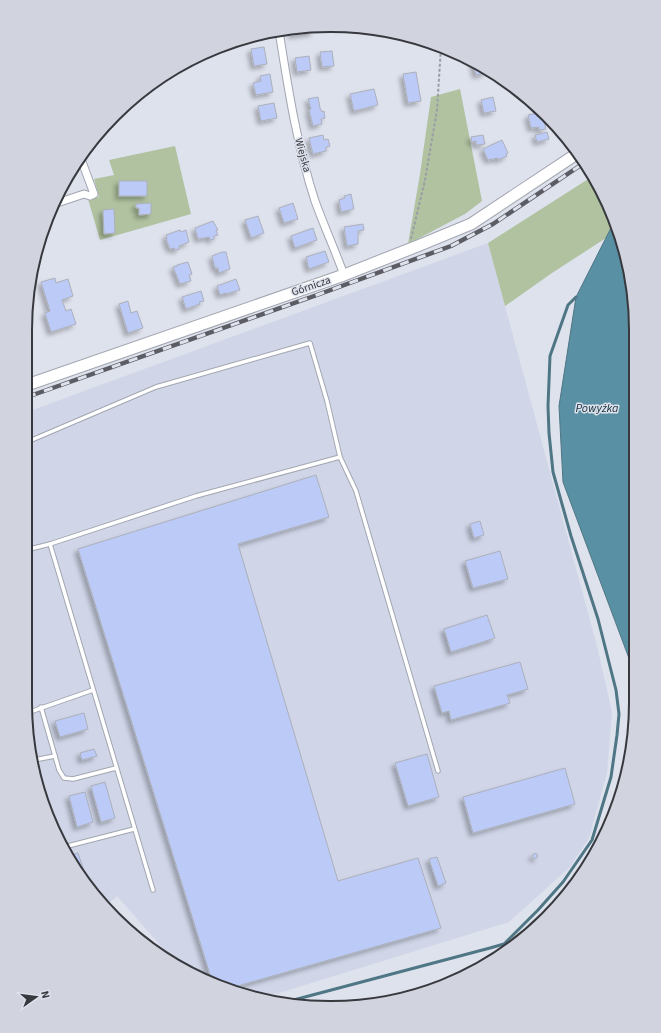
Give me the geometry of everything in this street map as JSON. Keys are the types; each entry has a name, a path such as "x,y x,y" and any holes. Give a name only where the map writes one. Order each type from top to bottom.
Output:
{"street":[{"name":"Wiejska","path":"280,37 288,94 298,138 315,201 344,275"},
{"name":"Górnicza","path":"32,383 344,275 471,224 573,157"},
{"path":"61,202 84,194 90,196 94,194 83,164"}],"lane":[{"path":"32,440 156,387 310,343 327,401 340,457 356,491 438,771"},
{"path":"32,548 50,544 196,496 340,457"},
{"path":"50,544 153,890"},
{"path":"32,710 93,690"},
{"path":"41,707 59,770 64,778 73,779 116,768"},
{"path":"38,759 55,756"},
{"path":"69,846 134,829"}],"path":[{"path":"408,250 422,193 437,110 441,53"}],"shaded area":[{"path":"488,243 597,646 612,712 607,773 589,838 570,867 509,922 272,995 253,991 216,978 198,970 165,951 117,896 109,903 82,868 63,835 42,780 35,741 32,702 32,410"}],"green space":[{"path":"460,89 482,201 465,214 408,244 431,97"},
{"path":"175,146 191,214 100,240 88,199 99,197 94,179 114,175 109,160"},
{"path":"588,179 598,198 611,229 606,238 505,306 488,243"}],"water":[{"name":"Powyżka","path":"611,229 619,253 623,272 629,330 629,658 563,482 559,406 576,297"}],"building":[{"path":"264,47 267,64 254,66 251,49"},
{"path":"332,51 334,66 322,67 320,52"},
{"path":"309,56 311,70 297,72 295,58"},
{"path":"475,69 482,74 476,75"},
{"path":"416,72 421,101 408,103 403,74"},
{"path":"270,74 273,92 256,95 253,83 261,81 260,76"},
{"path":"374,89 378,105 354,111 350,94"},
{"path":"318,97 320,108 322,112 324,111 325,118 321,119 322,124 313,126 308,99"},
{"path":"493,97 496,111 484,113 481,100"},
{"path":"274,103 277,118 261,121 258,106"},
{"path":"536,113 544,122 546,129 539,130 539,127 531,128 528,115"},
{"path":"547,132 549,139 537,142 535,135"},
{"path":"323,135 324,140 328,139 330,146 326,147 326,151 313,154 309,138"},
{"path":"483,135 485,144 476,145 476,141 472,142 471,137"},
{"path":"502,140 508,153 506,154 507,156 498,160 498,158 488,160 483,149"},
{"path":"119,181 147,181 147,196 119,196"},
{"path":"351,194 354,209 341,212 339,200 345,198 344,196"},
{"path":"151,203 151,214 139,215 139,208 136,208 136,204"},
{"path":"293,203 298,219 284,223 279,208"},
{"path":"114,209 115,233 104,234 103,210"},
{"path":"258,216 264,233 251,238 245,220"},
{"path":"213,221 218,230 216,231 218,235 214,236 214,239 210,240 209,237 198,239 195,228"},
{"path":"363,224 364,230 358,231 358,244 347,246 344,227"},
{"path":"313,228 317,240 295,248 291,236"},
{"path":"180,230 181,232 186,230 189,242 179,246 179,249 170,249 166,235"},
{"path":"325,251 329,262 309,269 306,257"},
{"path":"226,252 230,269 219,273 218,268 215,268 212,256"},
{"path":"188,262 192,274 189,275 191,281 180,284 173,267"},
{"path":"55,278 56,283 68,279 73,296 62,300 66,311 71,309 76,324 51,332 45,313 50,311 41,282"},
{"path":"236,279 240,290 220,295 217,286"},
{"path":"201,291 204,301 186,309 182,297"},
{"path":"128,301 131,313 137,311 143,328 128,333 119,304"},
{"path":"316,475 329,517 238,544 338,881 418,858 441,928 238,986 210,975 78,549"},
{"path":"480,521 484,535 474,538 470,524"},
{"path":"500,551 508,579 473,588 465,561"},
{"path":"487,615 495,638 451,652 444,629"},
{"path":"520,662 528,689 507,695 510,703 451,720 449,711 442,713 434,686"},
{"path":"84,713 88,729 60,737 55,721"},
{"path":"94,749 97,756 82,760 80,753"},
{"path":"427,754 439,797 408,806 395,763"},
{"path":"565,768 575,804 473,833 463,797"},
{"path":"105,782 115,818 101,822 91,786"},
{"path":"85,792 93,822 77,827 69,796"},
{"path":"78,853 84,870 82,868 73,854"},
{"path":"535,853 538,856 535,859 532,856"},
{"path":"437,857 446,883 438,886 429,859"}],"waterway":[{"path":"298,999 504,944 563,882 592,840 611,777 619,714 616,690 598,619 571,536 553,472 548,406 550,356 568,305 576,297"}],"railway":[{"path":"32,395 451,246 493,224 580,166"}]}
